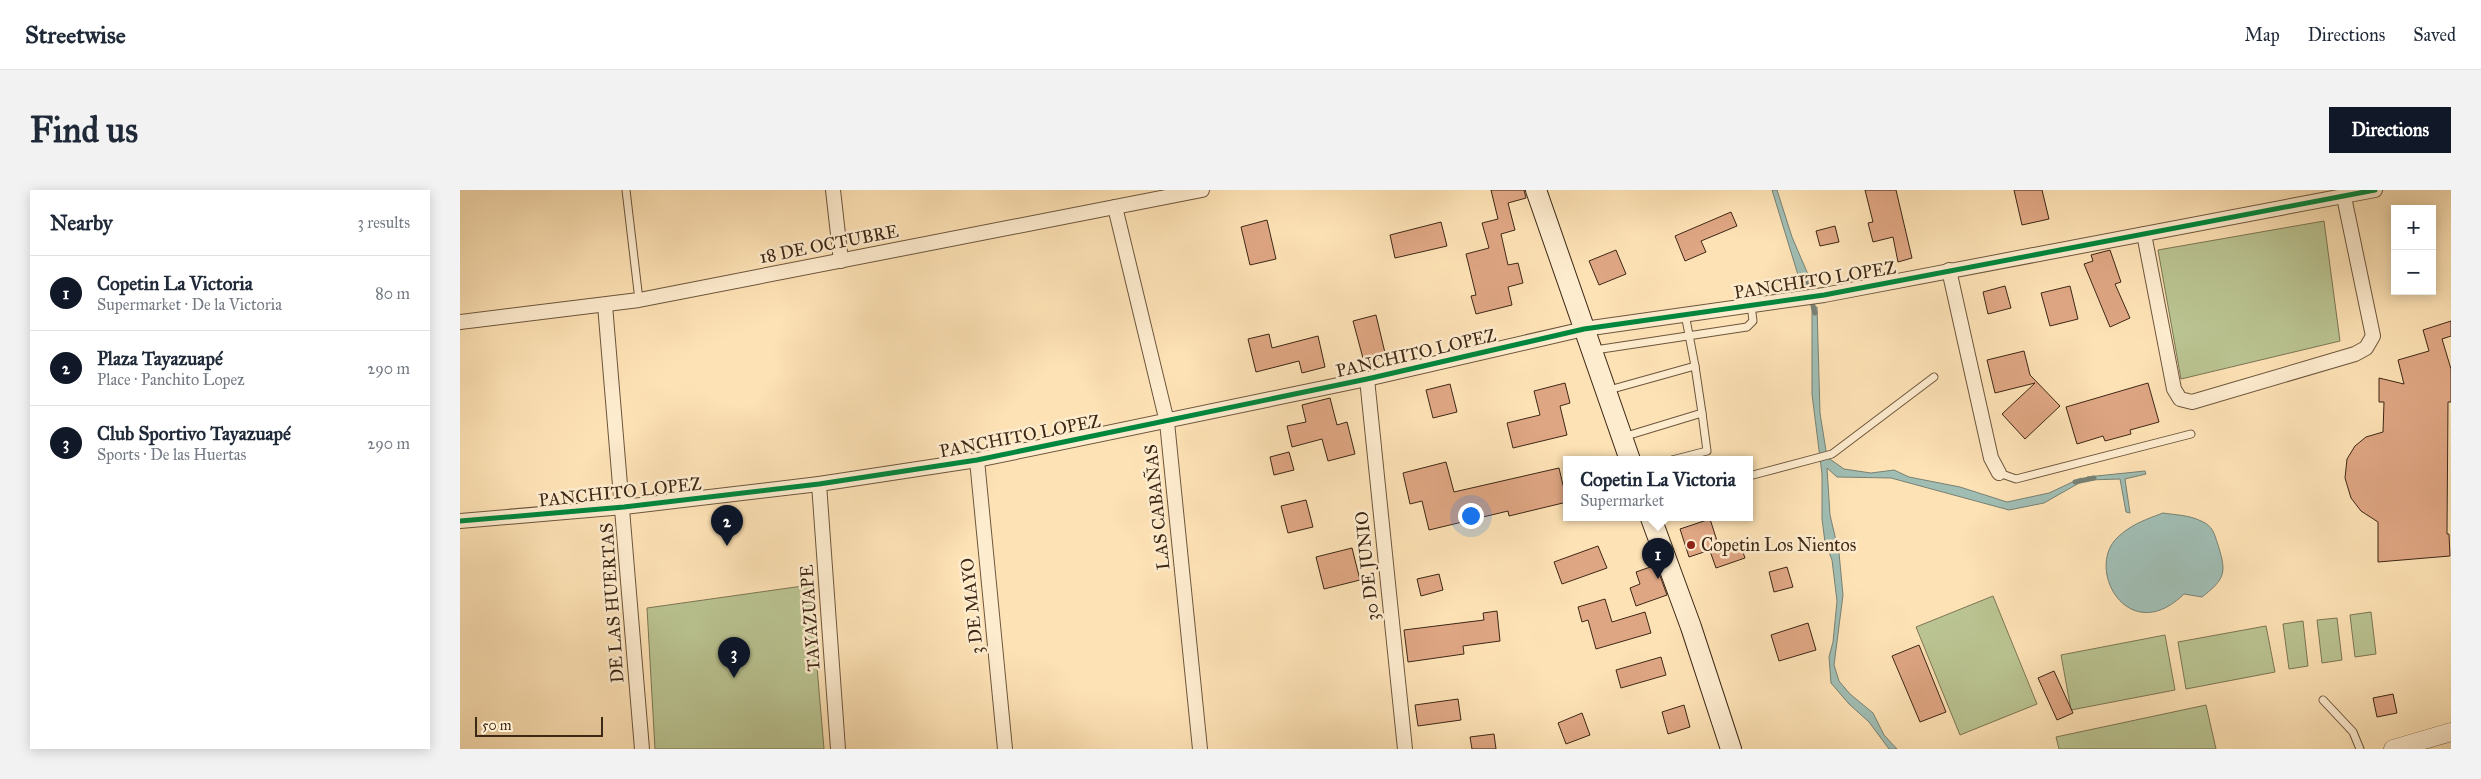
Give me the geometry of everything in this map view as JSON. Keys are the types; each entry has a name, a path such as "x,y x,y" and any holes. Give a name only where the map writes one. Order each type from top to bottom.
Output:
{"main road":[{"path":"1536,190 1629,456"},
{"path":"1652,521 1731,749"}],"street":[{"path":"833,190 840,261"},
{"name":"18 DE OCTUBRE","path":"460,322 638,300 1202,190"},
{"name":"PANCHITO LOPEZ","path":"460,521 624,507 819,484 977,460 1367,379 1584,329 1824,294 2375,190"},
{"path":"2144,234 2174,389 2180,399 2192,402 2355,354 2366,348 2373,336 2344,197"},
{"name":"LAS CABAÑAS","path":"1116,206 1167,422 1200,749"},
{"path":"1949,270 1991,458 1999,473"},
{"name":"DE LAS HUERTAS","path":"605,305 624,507 642,749"},
{"name":"30 DE JUNIO","path":"1367,379 1405,749"},
{"name":"3 DE MAYO","path":"977,460 1005,749"},
{"name":"TAYAZUAPE","path":"819,484 838,749"},
{"path":"2393,749 2428,744 2451,732"}],"lane":[{"path":"626,190 638,300"},
{"path":"1592,351 1751,325 1753,321 1751,304"},
{"path":"1685,314 1695,366 1707,451 1688,456"},
{"path":"1606,391 1695,366"},
{"path":"1753,475 1832,454 1934,377"},
{"path":"1622,437 1702,413"},
{"path":"1999,473 2016,479 2190,434"},
{"path":"2323,700 2353,732 2360,749"}],"green space":[{"path":"2324,221 2340,341 2181,379 2158,250"},
{"path":"810,585 824,749 655,749 647,608"},
{"path":"1993,596 2037,704 1960,735 1916,627"},
{"path":"2371,612 2376,654 2355,657 2350,615"},
{"path":"2337,618 2342,660 2322,663 2317,620"},
{"path":"2303,621 2308,666 2289,669 2283,624"},
{"path":"2266,626 2275,672 2186,689 2178,642"},
{"path":"2165,635 2175,690 2071,710 2061,655"},
{"path":"2206,705 2216,749 2059,749 2056,737"}],"water":[{"path":"1772,190 1777,190 1792,237 1813,286 1802,288"},
{"path":"1812,307 1817,307 1820,413 1827,457 1844,469 1871,473 1894,470 1909,477 1960,487 2007,502 2049,493 2081,478 2081,482 2044,503 2009,510 1891,478 1837,477 1827,468 1830,515 1839,553 1843,595 1834,665 1839,681 1850,694 1873,713 1884,735 1897,749 1889,749 1869,722 1849,704 1831,683 1829,657 1833,642 1837,601 1832,560 1825,542 1822,519 1822,474 1812,394"},
{"path":"2145,471 2146,474 2125,479 2130,513 2126,512 2120,479 2088,480 2087,477"},
{"path":"2163,513 2192,518 2205,523 2213,530 2223,562 2222,575 2220,580 2202,597 2184,594 2164,609 2145,612 2129,608 2117,597 2109,582 2106,566 2109,550 2119,536 2134,525"}],"building":[{"path":"1491,190 1524,190 1526,198 1508,203 1515,230 1501,234 1508,265 1518,263 1523,283 1508,287 1512,305 1476,314 1471,296 1476,295 1466,254 1489,248 1482,223 1498,219"},
{"path":"1865,190 1896,190 1912,258 1898,262 1893,237 1873,242 1868,223 1873,222"},
{"path":"2014,190 2042,190 2049,219 2022,225"},
{"path":"1731,212 1737,226 1701,241 1706,252 1685,261 1675,236"},
{"path":"1267,220 1276,259 1250,265 1241,227"},
{"path":"1441,222 1447,246 1395,258 1390,235"},
{"path":"1835,226 1839,242 1820,246 1816,231"},
{"path":"1616,250 1626,274 1599,285 1589,261"},
{"path":"2110,250 2121,282 2115,284 2130,318 2110,327 2084,264 2093,261 2091,255"},
{"path":"2005,286 2011,308 1988,314 1983,292"},
{"path":"2070,286 2078,319 2050,326 2041,293"},
{"path":"1376,315 1386,357 1364,362 1353,321"},
{"path":"2451,321 2451,336 2442,339 2451,369 2451,402 2448,402 2447,534 2449,534 2450,556 2378,562 2378,522 2361,511 2351,498 2345,478 2347,459 2355,446 2366,437 2383,432 2384,402 2379,402 2379,378 2404,384 2398,360 2429,351 2423,330"},
{"path":"1269,334 1272,348 1318,336 1325,367 1302,373 1299,361 1256,372 1248,339"},
{"path":"2024,351 2030,375 2060,406 2025,439 2002,414 2035,383 1995,393 1987,360"},
{"path":"1565,383 1570,403 1560,406 1567,435 1513,448 1507,423 1540,415 1534,391"},
{"path":"2148,383 2159,422 2130,430 2131,434 2105,441 2103,436 2077,444 2066,407"},
{"path":"1450,384 1457,412 1433,418 1426,390"},
{"path":"1330,398 1337,425 1347,422 1355,454 1328,461 1322,439 1292,447 1287,426 1306,422 1302,405"},
{"path":"1289,452 1294,470 1274,475 1270,457"},
{"path":"1446,462 1454,492 1559,468 1563,485 1563,503 1509,516 1508,511 1429,530 1422,501 1410,504 1403,473"},
{"path":"1306,500 1313,527 1288,533 1281,506"},
{"path":"1704,521 1711,521 1719,547 1689,557 1680,529"},
{"path":"1739,541 1745,558 1716,568 1710,551"},
{"path":"1598,546 1607,568 1562,584 1554,562"},
{"path":"1352,548 1360,580 1324,589 1316,557"},
{"path":"1656,565 1667,595 1636,606 1630,588 1640,584 1636,572"},
{"path":"1787,567 1793,587 1774,592 1769,572"},
{"path":"1439,574 1443,590 1421,596 1417,579"},
{"path":"1605,599 1612,622 1645,612 1651,633 1596,649 1588,620 1582,622 1578,607"},
{"path":"1497,611 1500,641 1463,646 1464,654 1408,662 1404,630 1484,620 1483,613"},
{"path":"1808,623 1816,650 1779,661 1771,635"},
{"path":"1919,645 1946,712 1920,722 1892,656"},
{"path":"1661,657 1666,675 1621,688 1616,670"},
{"path":"2054,671 2073,713 2057,720 2038,678"},
{"path":"2393,694 2397,713 2377,717 2373,698"},
{"path":"1458,699 1461,720 1418,726 1415,705"},
{"path":"1684,705 1690,727 1668,734 1662,712"},
{"path":"1582,713 1590,735 1566,744 1558,723"},
{"path":"1494,734 1496,749 1472,749 1470,737"}],"waterway":[{"path":"1806,280 1815,313"},
{"path":"2075,482 2094,478"}],"cycle path":[{"path":"460,521 624,507 819,484 977,460 1367,379 1584,329 1824,295 2375,190"}],"place":[{"name":"Copetin Los Nientos","path":"1691,545"},
{"name":"Plaza Tayazuapé","path":"727,546"},
{"name":"Copetin La Victoria","path":"1658,579"},
{"name":"Club Sportivo Tayazuapé","path":"734,678"}]}
